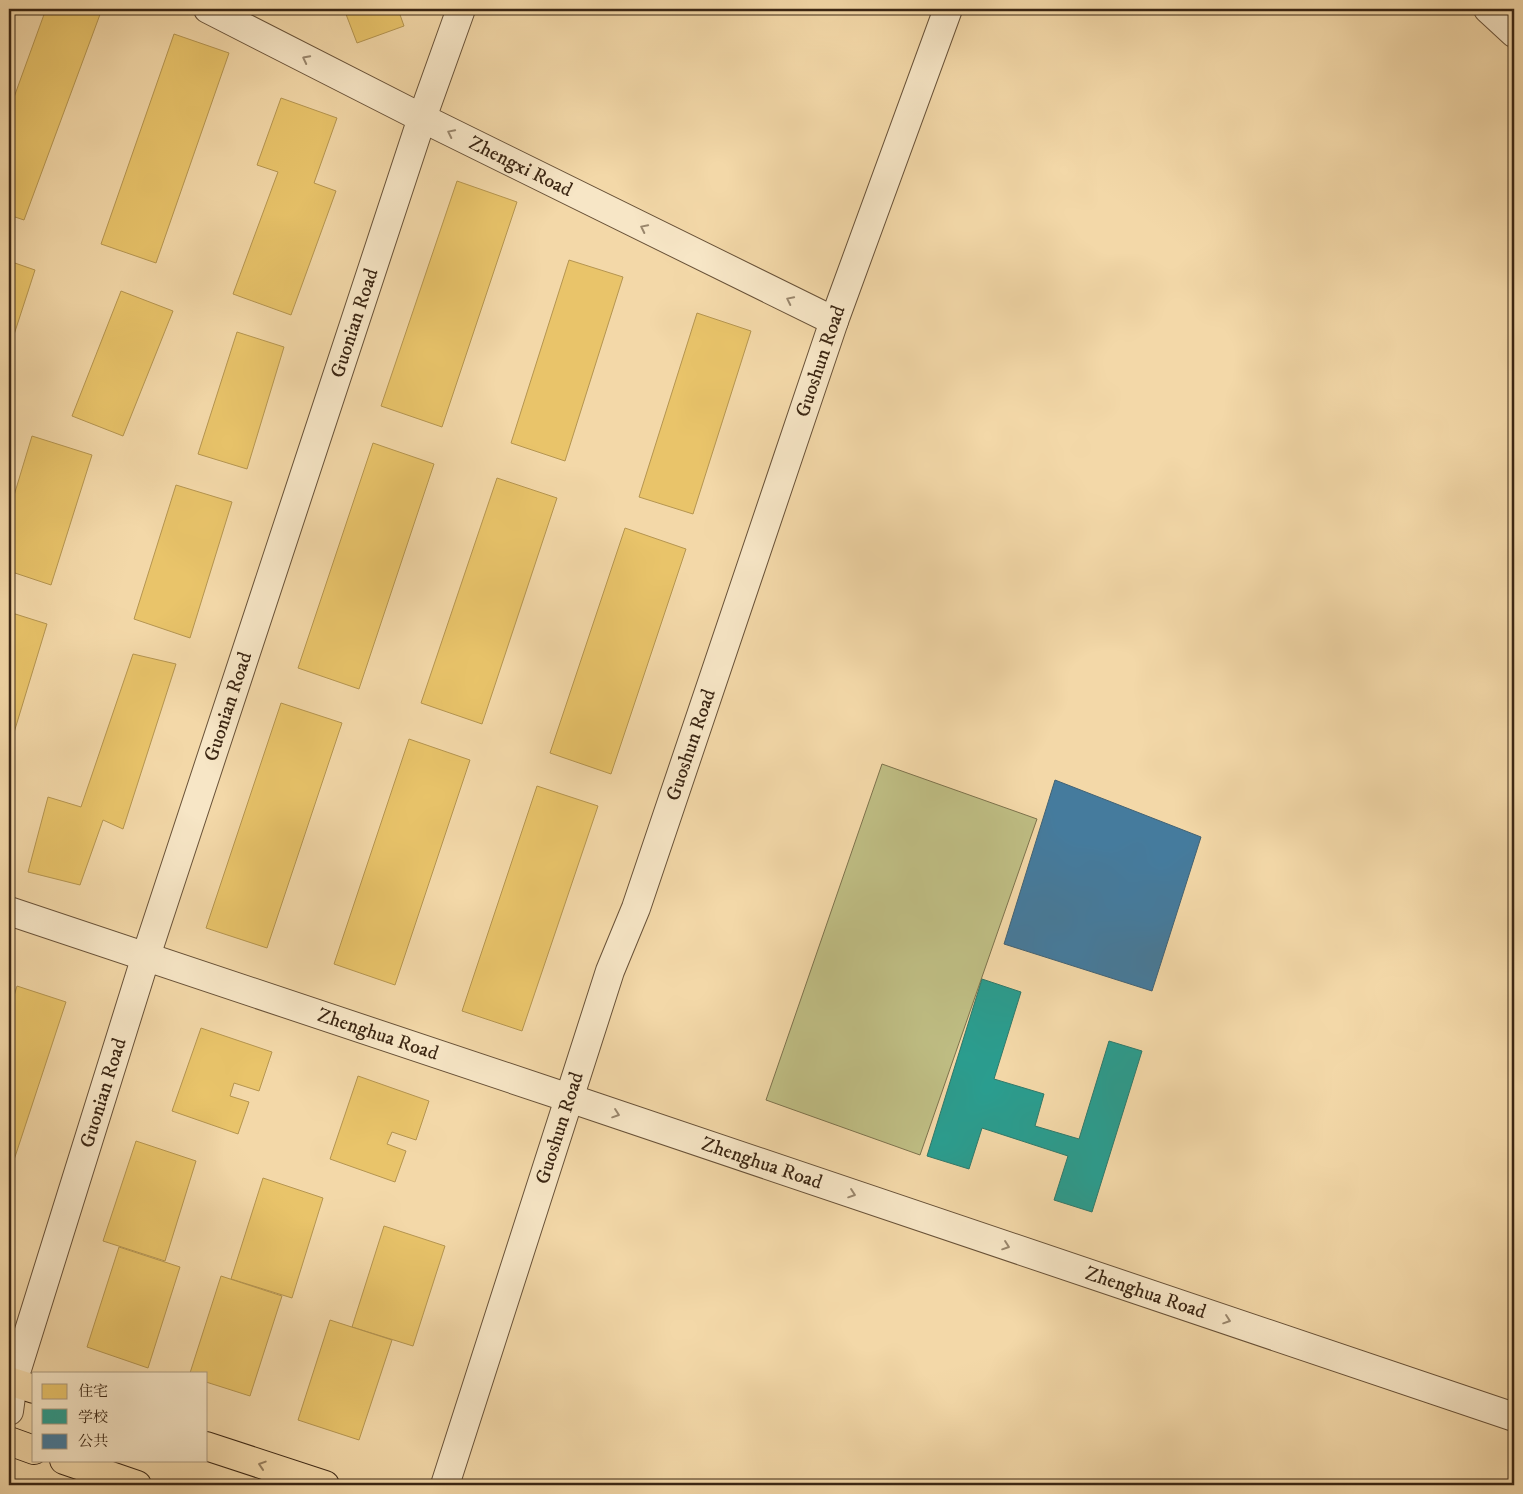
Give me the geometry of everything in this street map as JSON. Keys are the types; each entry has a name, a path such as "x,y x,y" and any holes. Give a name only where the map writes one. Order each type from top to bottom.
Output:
{"main road":[{"path":"9,1441 32,1449"},
{"path":"208,1447 325,1485"},
{"path":"70,1462 137,1485"}],"street":[{"name":"Zhengxi Road","path":"208,9 422,118 834,321"},
{"name":"Guonian Road","path":"9,1411 146,956 422,118 461,9"},
{"name":"Guoshun Road","path":"445,1485 610,971 636,908 834,321 948,9"},
{"path":"1488,9 1514,34"},
{"name":"Zhenghua Road","path":"9,911 1514,1417"}],"shaded area":[{"path":"882,764 1037,819 920,1155 766,1100"}],"building: 住宅":[{"path":"46,9 102,9 24,220 9,215 9,111"},
{"path":"344,9 398,9 404,26 357,43"},
{"path":"174,34 229,53 156,263 101,244"},
{"path":"281,98 337,118 314,183 336,191 291,315 233,294 278,172 257,165"},
{"path":"457,181 517,202 442,427 381,406"},
{"path":"569,260 623,277 565,461 511,443"},
{"path":"9,261 35,270 9,350"},
{"path":"121,291 173,311 123,436 72,416"},
{"path":"697,313 751,331 693,514 639,497"},
{"path":"237,332 284,347 247,469 198,454"},
{"path":"32,436 92,455 51,585 9,571 9,512"},
{"path":"373,443 434,464 359,689 298,668"},
{"path":"497,478 557,498 482,724 421,703"},
{"path":"176,485 232,502 190,638 134,619"},
{"path":"625,528 686,549 611,774 550,753"},
{"path":"9,612 47,624 9,749"},
{"path":"133,654 176,664 123,829 103,820 80,885 28,872 48,797 81,807"},
{"path":"281,703 342,723 267,948 206,928"},
{"path":"409,739 470,760 395,985 334,964"},
{"path":"537,786 598,806 522,1031 462,1011"},
{"path":"17,986 66,1002 12,1166 9,1165 9,1012"},
{"path":"201,1028 272,1052 259,1091 234,1083 230,1096 249,1102 238,1134 172,1111"},
{"path":"358,1076 429,1101 416,1140 392,1132 387,1144 406,1151 395,1182 330,1159"},
{"path":"136,1141 196,1161 165,1261 103,1241"},
{"path":"263,1178 323,1198 292,1298 231,1279"},
{"path":"384,1226 445,1246 413,1346 352,1327"},
{"path":"119,1247 180,1267 148,1368 87,1347"},
{"path":"221,1276 282,1296 250,1396 208,1383 208,1372 190,1372"},
{"path":"330,1320 392,1340 359,1440 298,1420"}],"building: 学校":[{"path":"982,979 1021,992 994,1079 1044,1094 1035,1126 1079,1139 1109,1041 1142,1051 1092,1212 1054,1200 1068,1156 982,1128 969,1169 927,1156"}],"building: 公共":[{"path":"1055,780 1201,837 1152,991 1004,944"}]}
